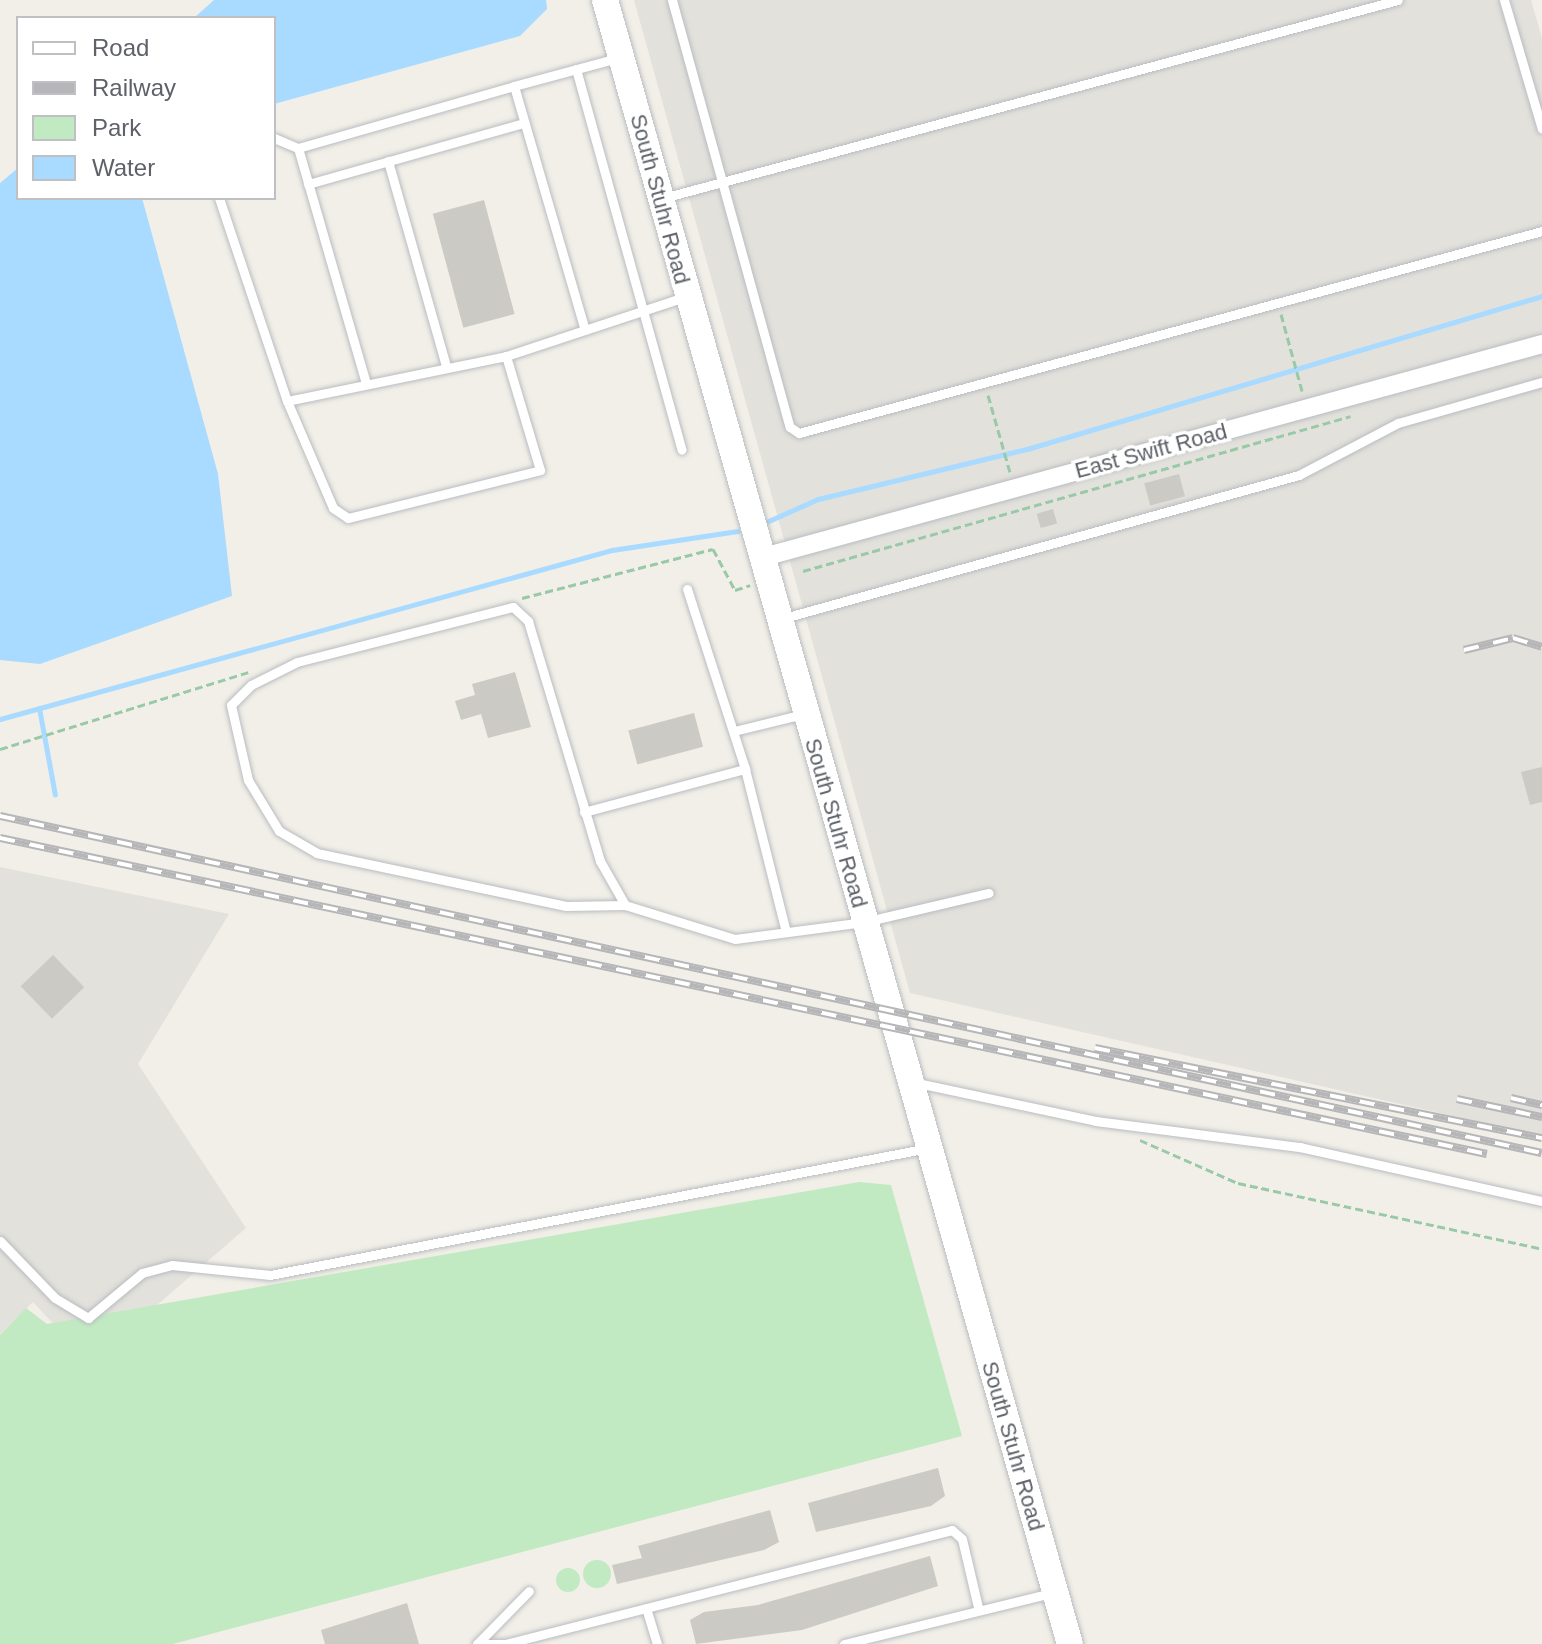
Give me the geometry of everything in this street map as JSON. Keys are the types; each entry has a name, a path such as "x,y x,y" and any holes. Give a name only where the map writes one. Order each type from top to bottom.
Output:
{"main road":[{"name":"South Stuhr Road","path":"605,0 777,620 1070,1644"}],"street":[{"name":"East Swift Road","path":"760,558 1542,344"}],"lane":[{"path":"672,0 725,182 790,427 799,433 1542,231"},
{"path":"660,199 1398,0"},
{"path":"1504,0 1542,129"},
{"path":"276,139 298,148 621,57"},
{"path":"576,69 682,450"},
{"path":"514,86 584,327"},
{"path":"308,184 524,123"},
{"path":"298,148 365,380"},
{"path":"388,161 445,363"},
{"path":"220,200 287,401 333,508 366,518 540,470 506,356"},
{"path":"287,401 445,363 506,356 584,327 687,296"},
{"path":"777,620 1299,475 1398,423 1542,382"},
{"path":"687,589 745,769 786,932"},
{"path":"625,905 584,812 528,621 513,607 297,662 251,685 231,705 248,780 279,831 317,853 566,906 625,905 735,939 864,922 989,893"},
{"path":"734,731 804,714"},
{"path":"584,812 745,769"},
{"path":"911,1081 1096,1121 1300,1147 1542,1201"},
{"path":"0,1241 55,1298 88,1318 142,1273 172,1265 270,1275 929,1147"},
{"path":"477,1644 505,1644 952,1530 962,1539 978,1607"},
{"path":"477,1644 529,1591"},
{"path":"844,1644 978,1607 1055,1592"},
{"path":"646,1608 657,1644"}],"path":[{"path":"1281,314 1303,393"},
{"path":"988,395 1010,472"},
{"path":"803,571 1351,416"},
{"path":"0,749 51,735"},
{"path":"1124,1133 1238,1183 1542,1249"}],"shaded area":[{"path":"634,0 1531,0 1542,38 1542,1136 910,993"},
{"path":"0,867 229,914 138,1064 246,1228 90,1363 33,1302 0,1334"}],"green space":[{"path":"859,1182 891,1185 962,1436 173,1644 0,1644 0,1335 26,1308 47,1324"},
{"path":"597,1560 607,1564 611,1574 607,1584 597,1588 587,1584 583,1574 587,1564"},
{"path":"568,1568 576,1572 580,1580 576,1588 568,1592 560,1588 556,1580 560,1572"}],"water":[{"path":"214,0 546,0 547,9 520,36 276,103 276,16 196,16"},
{"path":"16,170 16,200 143,200 218,474 232,596 40,664 0,660 0,183"}],"building":[{"path":"484,200 515,314 463,328 433,214"},
{"path":"1179,474 1185,496 1150,506 1144,483"},
{"path":"1053,509 1057,523 1041,528 1037,514"},
{"path":"515,672 531,727 488,738 481,714 461,720 455,701 475,695 472,684"},
{"path":"694,713 703,747 637,764 628,731"},
{"path":"1542,767 1542,802 1530,805 1521,772"},
{"path":"53,955 84,987 52,1019 21,986"},
{"path":"938,1468 945,1496 931,1506 816,1532 808,1503"},
{"path":"770,1510 779,1542 764,1550 617,1584 612,1565 642,1558 638,1546"},
{"path":"930,1556 938,1586 802,1630 696,1644 690,1620 704,1612 758,1605"},
{"path":"407,1603 419,1644 325,1644 321,1630"}],"waterway":[{"path":"764,523 818,499 1027,449 1542,296"},
{"path":"0,719 612,550 738,531"},
{"path":"39,708 55,795"}],"railway":[{"path":"1464,650 1513,638 1542,647"},
{"path":"0,816 1542,1153"},
{"path":"0,838 1487,1154"},
{"path":"1095,1048 1542,1138"},
{"path":"1511,1098 1542,1105"},
{"path":"1457,1099 1542,1117"}]}
